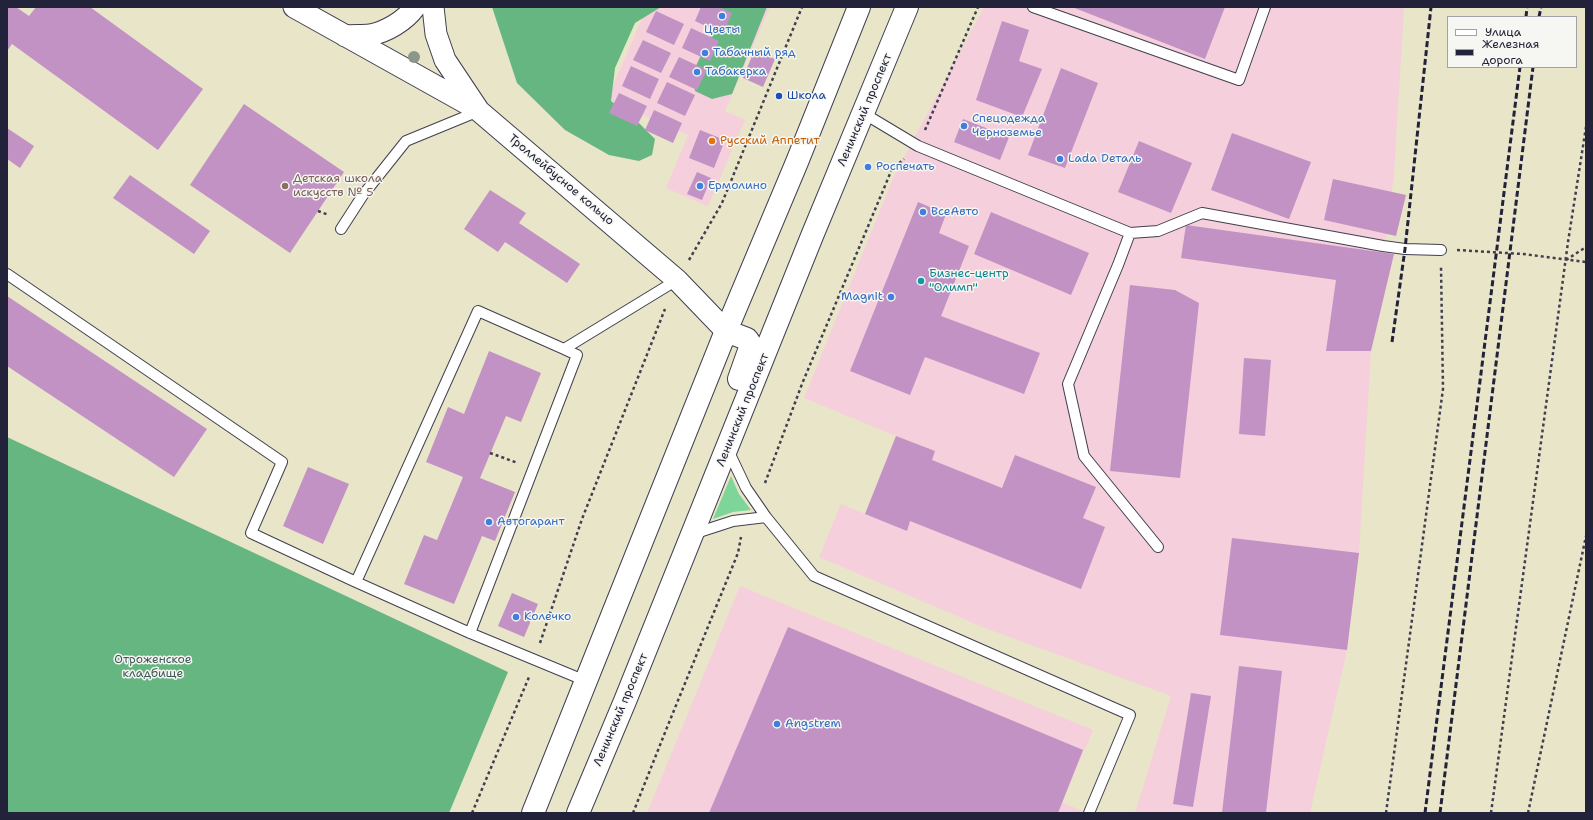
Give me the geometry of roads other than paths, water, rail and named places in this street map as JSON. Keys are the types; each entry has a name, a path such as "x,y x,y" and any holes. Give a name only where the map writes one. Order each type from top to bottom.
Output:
{"main road":[{"path":"533,813 726,331 797,162 859,7"},
{"name":"Ленинский проспект","path":"578,813 907,7"},
{"path":"726,331 747,339 750,345 731,399 735,428"}],"street":[{"path":"294,7 479,110"},
{"path":"345,36 370,35 391,28 410,13 415,7"},
{"name":"Троллейбусное кольцо","path":"433,7 436,34 445,60 479,110 678,280 726,331"}],"lane":[{"path":"1034,7 1239,80 1265,7"},
{"path":"341,228 363,195 406,142 479,110"},
{"path":"863,113 918,146 1130,233 1158,230 1202,214 1383,246 1405,249 1441,250"},
{"path":"1130,233 1068,384 1084,456 1158,548"},
{"path":"7,274 282,462 251,533 470,633 586,681"},
{"path":"564,348 678,280"},
{"path":"356,582 478,311 564,348 577,355 470,633"},
{"path":"728,448 746,488 766,516 814,576 1130,716 1089,813"},
{"path":"693,534 733,521 766,516"}],"railway":[{"path":"1392,342 1405,249 1431,7"},
{"path":"1526,16 1527,7"},
{"path":"1539,16 1541,7"},
{"path":"1425,813 1520,68"},
{"path":"1440,813 1533,68"}],"place":[{"name":"Цветы","path":"722,16"},
{"name":"Табачный ряд","path":"705,53"},
{"name":"Табакерка","path":"697,72"},
{"name":"Школа","path":"779,96"},
{"name":"Спецодежда Черноземье","path":"964,126"},
{"name":"Русский Аппетит","path":"712,141"},
{"name":"Lada Dеталь","path":"1060,159"},
{"name":"Роспечать","path":"868,167"},
{"name":"Детская школа искусств № 5","path":"285,186"},
{"name":"Ермолино","path":"700,186"},
{"name":"ВсеАвто","path":"923,212"},
{"name":"Бизнес-центр \"Олимп\"","path":"921,281"},
{"name":"Magnit","path":"891,297"},
{"name":"Автогарант","path":"489,522"},
{"name":"Колечко","path":"516,617"},
{"name":"Angstrem","path":"777,724"}],"park label":[{"name":"Отроженское кладбище","path":"153,667"}]}
